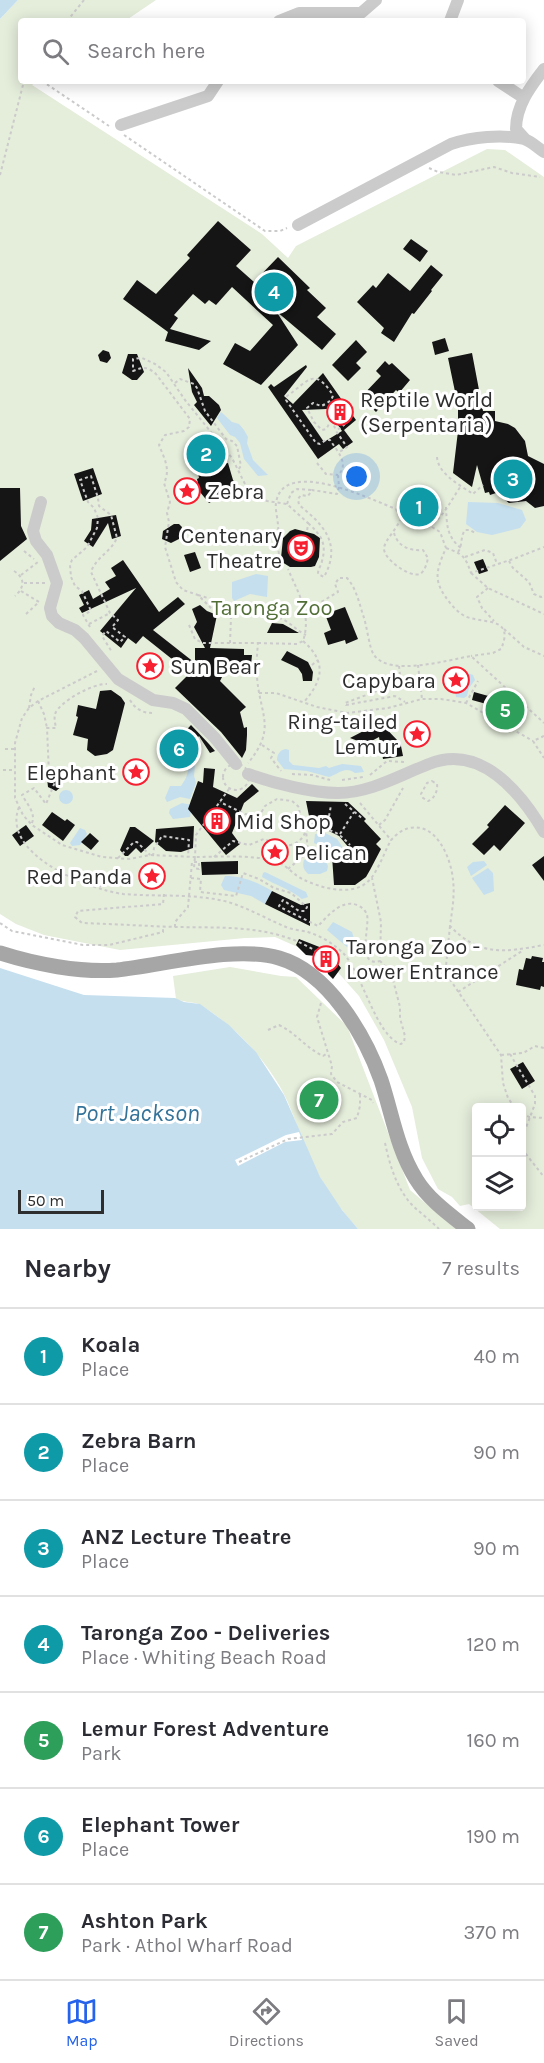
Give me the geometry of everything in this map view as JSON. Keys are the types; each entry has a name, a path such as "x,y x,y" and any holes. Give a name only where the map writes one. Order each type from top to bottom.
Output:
{"main road":[{"path":"0,953 62,966 100,971 234,954 265,954 294,963 325,987 351,1020 373,1059 398,1138 416,1179 439,1206 468,1229"}],"street":[{"path":"286,18 298,13 361,13 376,0"},
{"path":"451,18 458,0"},
{"path":"544,69 524,98 516,120 516,129 525,139 544,152"},
{"path":"121,129 208,96 216,84"},
{"path":"503,84 524,98"},
{"path":"298,225 451,144 470,138 525,139"},
{"path":"41,502 33,531 36,541 47,555 57,583 50,608 52,616 59,623 75,630 108,665 117,679 138,692 186,709 243,769 277,784 338,793 449,759 466,760 488,769 509,784 544,832"}],"path":[{"path":"69,18 84,0"},
{"path":"0,175 23,84"},
{"path":"46,84 104,123"},
{"path":"121,129 266,231 280,231 298,225"},
{"path":"418,162 438,172 456,175 494,167 512,173 540,177"},
{"path":"224,612 224,603 183,590 177,582 165,547 170,502 164,483 168,470 159,445 165,435 184,431 189,427 190,419 156,374 144,367 133,371 133,358 142,358 166,372 185,400 232,458 237,471 255,495 287,504 321,534 324,544 318,574 324,577 330,564 332,544 326,530 299,505 298,499 301,495 308,496 312,490"},
{"path":"174,383 180,379 194,384 197,388 205,411 226,439 237,446 241,466 237,471"},
{"path":"317,463 326,474 338,475 342,472 342,458 330,440 320,444 316,443 286,400 287,396 311,379 323,380 333,395 332,399 321,406 313,403 307,408 314,422 322,430 326,429 340,410 344,410 349,415 344,425 336,431"},
{"path":"332,418 332,425 347,447 338,453"},
{"path":"437,457 438,464 448,477 473,494 483,485"},
{"path":"287,504 291,493 297,489 337,494 338,475"},
{"path":"94,634 83,615 91,611 82,591 75,586 71,577 70,565 72,560 87,547 97,528 98,518 80,480 91,476 99,498 99,506 111,515 117,538 107,553 94,563 91,572 110,613 118,620 112,627 125,637 120,642 106,632 102,636 112,652"},
{"path":"279,554 276,502 281,493 292,483 307,481 339,487 396,509 400,520 409,527 422,530 432,527 460,486"},
{"path":"446,507 448,530 452,541 461,548"},
{"path":"394,533 395,539 402,546 423,550 428,558 427,566 421,573 416,575 406,571 385,555 384,548 387,539 394,533 400,520"},
{"path":"307,532 308,524"},
{"path":"432,527 440,532 446,548 438,567 437,581 441,591 456,610 468,618 496,622"},
{"path":"458,552 461,548 461,536 465,530 476,533"},
{"path":"471,573 544,547"},
{"path":"446,548 465,557 471,573 488,588 544,614"},
{"path":"465,557 485,550 493,553 497,564"},
{"path":"21,575 38,562 24,551"},
{"path":"509,561 513,568 529,582 534,594 544,596"},
{"path":"189,625 195,639 203,643 297,645 303,641 306,634 306,610 288,569"},
{"path":"14,570 21,575 24,583 21,591 15,596"},
{"path":"306,610 338,592 335,584 339,578 347,578 352,584 368,630 370,649 383,663 399,666 493,653 501,649 505,640 504,629"},
{"path":"24,583 45,583"},
{"path":"488,588 477,597 482,608 524,647 544,656"},
{"path":"21,591 39,602 26,614"},
{"path":"198,595 213,610 224,612 231,618 230,643"},
{"path":"89,624 110,613"},
{"path":"267,618 280,617 306,634"},
{"path":"303,641 312,648 318,660 320,672 318,683 304,702"},
{"path":"222,778 229,789 242,789 248,783 243,769 262,745 265,724 257,677 258,643"},
{"path":"471,656 544,723"},
{"path":"312,665 318,660"},
{"path":"108,665 38,701 22,718 15,749 15,798 22,815 32,825 52,836 62,845 84,853 129,859 152,856 254,858 279,862 302,880 324,888 345,891 361,886 372,878 391,840 403,830 424,829 435,836 444,847 453,879 454,900 446,966 449,978 501,1054 503,1083 512,1103"},
{"path":"418,665 422,699"},
{"path":"399,666 400,675 355,685 355,688 375,686 376,691 345,702 346,705 396,696 405,702"},
{"path":"466,703 478,681"},
{"path":"47,728 56,728 54,716 58,709 87,688 100,683 114,685"},
{"path":"29,708 35,686"},
{"path":"260,693 276,693 317,707 347,713 388,708 422,699 466,703 533,741 544,758"},
{"path":"129,699 133,705 145,713 155,712 162,702"},
{"path":"32,825 33,812 22,795 34,788 46,804 55,782 49,774 47,728 38,701"},
{"path":"169,760 191,735"},
{"path":"533,741 544,736"},
{"path":"262,745 274,753 271,758 283,773 312,775 333,781 370,782 387,761 406,762 417,769"},
{"path":"4,749 15,749"},
{"path":"3,770 15,770"},
{"path":"432,781 437,784 438,789 432,800 428,801 421,794 427,783 432,781"},
{"path":"379,825 385,820 406,783"},
{"path":"175,927 175,922 188,907 192,862 195,862 196,835 229,789"},
{"path":"355,797 391,840"},
{"path":"220,802 245,814 257,815 272,800 277,799 292,801 299,807 300,817 305,822 309,852 288,869"},
{"path":"324,802 332,802 327,828"},
{"path":"342,802 363,819"},
{"path":"13,813 19,807"},
{"path":"340,834 354,812"},
{"path":"306,830 327,828 340,834 350,845"},
{"path":"213,857 233,841 249,845 264,839 283,846 294,844 303,839 306,830"},
{"path":"152,856 162,836 189,840 188,856"},
{"path":"117,858 134,842 137,842 152,856"},
{"path":"84,853 88,849"},
{"path":"49,870 80,883 122,894 164,894 226,902 289,929 308,932 325,939 344,954 378,1019 392,1039 401,1044 404,1042 405,1036 392,972 380,962 375,963 367,956 365,936 368,917 366,912 357,905 339,906 318,926 280,907 281,901 294,906 299,911 305,911 307,908 291,893 274,888 259,879 243,873 236,896 200,892 201,879 191,878"},
{"path":"100,888 106,879 121,880 128,877"},
{"path":"372,878 381,922 380,962"},
{"path":"164,894 163,904 78,911 75,918 82,923 240,928 277,934 294,940 324,957 314,966"},
{"path":"297,916 299,911"},
{"path":"0,923 12,931 83,945 109,945 163,932 163,927"},
{"path":"450,926 463,939 495,951 523,950 544,945"},
{"path":"458,992 523,950"},
{"path":"322,1001 317,1017 332,1066 331,1074 337,1082 372,1100 375,1107"},
{"path":"268,1030 279,1025 291,1031 312,1050 323,1056 328,1053"},
{"path":"501,1054 523,1053 535,1046 544,1048"},
{"path":"510,1054 535,1096 535,1104 526,1126"},
{"path":"239,1162 288,1139 332,1134 343,1122 357,1118 360,1094"},
{"path":"526,1115 544,1118"},
{"path":"384,1138 397,1184 414,1206 439,1229"},
{"path":"526,1154 544,1177"}],"green space":[{"name":"Taronga Zoo","path":"18,0 156,0 129,18 18,18 18,84 33,84 262,234 288,258 296,246 487,149 505,150 544,177 544,1229 500,1229 478,1211 526,1211 526,1103 472,1103 472,1206 469,1204 460,1206 452,1197 438,1189 422,1158 412,1107 384,1040 359,996 327,960 275,937 120,950 44,935 16,924 0,914 0,19"},
{"path":"230,967 296,977 347,1026 410,1190 456,1229 358,1229 350,1220 318,1173 307,1152 291,1109 272,1073 245,1041 214,1014 199,1004 176,999 173,976"}],"water":[{"path":"0,0 18,0 0,19"},
{"path":"221,412 244,430 248,437 247,443 253,460 268,475 258,476 244,459 240,443 230,435 217,418"},
{"path":"468,502 498,503 522,510 526,520 520,528 492,535 477,532 466,524"},
{"path":"256,574 268,576 267,597 250,594 234,601 232,582"},
{"path":"468,673 473,675 475,680 467,696 456,697 455,689"},
{"path":"174,735 178,735 191,747 190,754 195,764 196,783 190,799 180,797 167,802 165,798 170,786 181,786 189,767 186,765 181,771 176,769 179,759 170,751 163,750 164,743"},
{"path":"289,750 289,761 293,765 329,768 342,764 361,766 364,772 355,773 344,770 329,777 307,771 284,769 277,758 281,751"},
{"path":"63,790 69,790 73,797 69,804 63,804 59,800 59,794"},
{"path":"182,803 192,805 190,817 173,819 169,813 170,809"},
{"path":"80,828 87,834 80,845 72,846 70,843"},
{"path":"325,833 337,839 343,848 338,854 314,843 315,834"},
{"path":"310,857 326,862 327,871 320,874 308,874 303,862"},
{"path":"484,861 487,865 471,876 467,867 473,862"},
{"path":"488,868 493,873 494,891 484,895 472,878"},
{"path":"265,872 306,892 308,897 302,899 262,877"},
{"path":"225,876 250,880 272,891 265,904 251,896 224,890 221,885"},
{"path":"333,922 352,932 355,942 352,946 347,947 327,930"},
{"name":"Port Jackson","path":"0,968 84,995 175,998 200,1004 229,1025 256,1052 284,1095 320,1177 358,1229 0,1229"}],"pier":[{"path":"299,1132 302,1140 285,1142 238,1166 235,1160 286,1135"}],"building":[{"path":"218,221 251,250 236,266 254,282 278,257 310,288 307,290 326,308 317,317 336,334 322,350 276,311 298,345 261,385 223,364 235,343 250,351 273,325 232,287 216,305 209,300 205,304 193,294 174,315 178,318 170,329 211,341 199,350 165,341 168,332 123,299 137,280 156,294 190,258 187,255"},
{"path":"411,239 428,251 420,262 403,249"},
{"path":"431,265 443,275 414,314 412,313 394,342 381,333 384,328 357,302 373,285 376,288 388,273 410,291"},
{"path":"445,338 449,351 435,355 432,342"},
{"path":"356,340 367,352 356,363 361,368 348,381 332,365"},
{"path":"103,350 109,352 111,358 107,363 100,361 98,355"},
{"path":"472,353 483,411 495,411 495,421 515,428 525,441 528,456 544,464 544,506 535,508 526,501 509,503 496,493 490,495 489,492 485,493 477,465 472,487 453,473 458,431 458,406 448,358"},
{"path":"128,354 137,354 144,372 137,380 132,380 122,373"},
{"path":"385,361 389,365 392,363 410,380 399,393 396,390 376,412 361,397 381,376 376,371"},
{"name":"Reptile World (Serpentaria)","path":"306,365 307,367 284,396 293,404 323,373 356,420 344,430 353,442 343,449 339,444 318,459 268,387 271,384 274,387","holes":["327,409 342,431 324,442 302,410"]},
{"path":"188,368 202,388 204,396 209,396 221,410 211,426 194,405 197,402 192,392"},
{"path":"200,438 221,464 228,463 233,480 238,487 209,503 200,492 197,479 199,478 198,473 202,472 202,467 209,466 191,445"},
{"path":"93,468 102,494 83,501 74,474"},
{"path":"0,488 20,488 21,526 27,539 0,561"},
{"path":"419,493 430,497 434,508 430,519 419,523 408,519 404,508 408,497"},
{"path":"116,515 121,536 112,539 108,523 93,547 84,541 91,530 92,519"},
{"path":"174,524 182,527 179,539 171,543 162,539 163,531"},
{"name":"Centenary Theatre","path":"295,529 320,538 319,557 315,566 290,567 282,562 283,538"},
{"path":"195,552 201,568 190,572 184,555"},
{"path":"483,559 488,571 479,574 474,562"},
{"path":"123,560 159,612 178,597 185,604 153,630 195,663 195,648 205,648 194,627 197,622 192,609 200,605 217,615 210,648 244,649 244,655 252,655 251,665 244,665 244,669 226,669 220,681 246,707 240,712 244,728 247,727 246,750 242,758 221,732 175,688 191,672 143,636 136,644 128,638 121,648 100,631 136,588 82,613 79,608 84,605 79,595 89,590 93,599 110,589 105,582 116,576 111,568"},
{"path":"345,607 358,639 346,644 345,640 328,645 324,633 331,630 325,614"},
{"path":"272,623 283,624 299,633 267,633"},
{"path":"287,651 308,662 313,672 312,681 303,681 298,668 281,660"},
{"path":"111,690 125,703 113,750 107,754 95,756 87,750 88,739 73,735 78,717 76,716 78,705 96,709 100,691"},
{"path":"474,692 492,697 490,705 472,700"},
{"path":"376,718 400,741 403,756 383,759 379,737 366,744 350,738 377,724"},
{"path":"191,725 215,751 210,753 199,736 191,745 181,736"},
{"path":"169,752 177,758 170,767 162,760"},
{"name":"Mid Shop","path":"204,768 215,769 213,787 237,798 252,784 259,791 244,803 232,833 240,844 226,855 188,809 198,781 203,783"},
{"path":"54,773 62,777 63,785 56,791 48,787 47,778"},
{"path":"306,801 348,802 366,819 364,821 381,839 376,844 381,849 370,870 366,877 355,885 334,885 332,856 339,859 350,849 339,836 327,830 312,831"},
{"path":"505,805 525,823 500,851 494,845 484,855 472,844 489,827 487,825"},
{"path":"52,812 75,825 63,841 42,825"},
{"path":"26,825 34,836 20,846 12,835"},
{"path":"194,826 193,848 181,852 166,851 155,842 156,829"},
{"path":"130,827 135,827 154,841 141,853 136,848 125,856 120,850"},
{"path":"90,833 99,841 91,850 81,842"},
{"path":"544,856 544,881 532,865"},
{"path":"238,861 238,874 202,875 201,862"},
{"path":"272,891 301,905 310,903 310,926 265,904"},
{"name":"Taronga Zoo - Lower Entrance","path":"299,939 322,948 332,956 341,968 333,979 328,974 326,966 315,956 306,955 296,945"},
{"path":"532,956 543,958 542,962 544,962 544,987 541,986 540,990 516,985 519,969 523,970 526,958 531,959"},
{"path":"523,1062 535,1081 522,1089 510,1069"}],"place":[{"name":"Taronga Zoo - Deliveries","path":"274,292"},
{"name":"Reptile World (Serpentaria)","path":"340,412"},
{"name":"Zebra Barn","path":"206,454"},
{"name":"ANZ Lecture Theatre","path":"513,479"},
{"name":"Zebra","path":"187,491"},
{"name":"Koala","path":"419,507"},
{"name":"Centenary Theatre","path":"301,548"},
{"name":"Sun Bear","path":"150,666"},
{"name":"Capybara","path":"456,680"},
{"name":"Lemur Forest Adventure","path":"505,710"},
{"name":"Ring-tailed Lemur","path":"417,734"},
{"name":"Elephant Tower","path":"179,749"},
{"name":"Elephant","path":"136,772"},
{"name":"Mid Shop","path":"217,821"},
{"name":"Pelican","path":"275,852"},
{"name":"Red Panda","path":"152,876"},
{"name":"Taronga Zoo - Lower Entrance","path":"326,959"},
{"name":"Ashton Park","path":"319,1100"}]}
